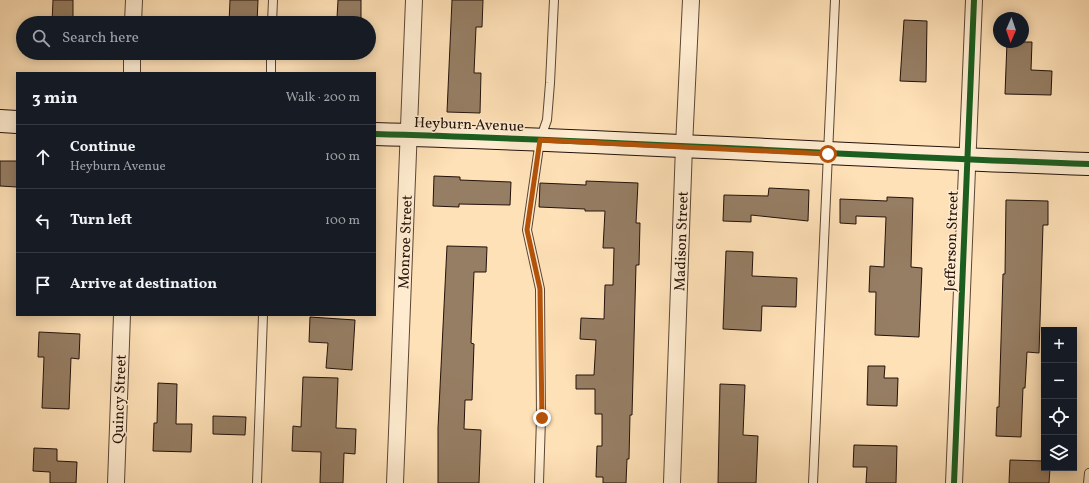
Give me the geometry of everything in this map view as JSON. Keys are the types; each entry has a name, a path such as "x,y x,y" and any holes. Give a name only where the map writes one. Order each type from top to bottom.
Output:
{"street":[{"path":"134,0 134,16"},
{"name":"Monroe Street","path":"395,483 414,0"},
{"name":"Madison Street","path":"672,483 684,146 691,0"},
{"name":"Jefferson Street","path":"954,483 974,0"},
{"path":"132,60 132,72"},
{"path":"0,121 16,122"},
{"name":"Heyburn Avenue","path":"376,134 1089,164"},
{"name":"Quincy Street","path":"116,483 122,316"}],"lane":[{"path":"272,16 273,0"},
{"path":"539,483 542,418 540,289 527,230 540,140 547,120 550,90 554,0"},
{"path":"813,483 835,0"},
{"path":"271,60 271,72"},
{"path":"257,483 262,316"},
{"path":"1088,483 1089,473"}],"building":[{"path":"53,0 73,0 73,16 52,16"},
{"path":"230,0 258,0 257,16 229,16"},
{"path":"338,0 361,0 361,16 337,16"},
{"path":"452,0 483,0 482,27 476,27 474,73 481,73 480,113 447,112"},
{"path":"904,20 927,21 926,82 900,81"},
{"path":"1029,42 1032,42 1031,70 1052,71 1051,95 1005,94 1007,48 1029,48"},
{"path":"0,161 16,161 16,187 0,186"},
{"path":"434,176 460,177 460,180 511,182 510,205 459,204 459,207 433,206"},
{"path":"586,181 638,183 636,223 640,223 639,265 636,265 632,415 630,415 629,459 627,459 626,483 603,483 603,477 596,477 597,446 602,446 602,414 595,414 595,389 576,389 576,375 594,375 596,340 580,339 581,318 604,319 605,285 613,285 614,248 603,248 605,211 585,211 585,209 539,207 540,183 586,185"},
{"path":"769,188 809,190 808,221 751,215 751,222 723,221 724,195 768,196"},
{"path":"887,197 913,198 911,267 922,268 919,337 875,335 876,292 869,292 870,266 884,267 886,217 856,216 856,224 840,223 840,199 887,201"},
{"path":"1006,200 1048,201 1048,225 1043,225 1039,353 1027,352 1025,388 1023,388 1021,437 996,436 997,407 999,407 1003,274 1005,274"},
{"path":"447,246 487,247 486,272 474,272 471,343 474,344 472,400 465,400 464,429 481,430 479,483 438,483 438,428"},
{"path":"726,251 753,252 752,276 797,278 796,307 762,306 761,331 723,329"},
{"path":"310,317 355,320 352,370 326,368 328,343 309,342"},
{"path":"39,332 80,334 79,359 71,358 69,409 42,408 44,357 38,357"},
{"path":"868,366 885,366 884,378 898,378 897,406 867,405"},
{"path":"303,377 338,378 336,428 356,429 355,454 344,453 343,483 320,483 321,452 292,451 293,426 301,427"},
{"path":"158,383 177,384 176,424 192,424 191,452 153,451 154,423 157,423"},
{"path":"720,384 745,385 743,435 758,436 756,483 718,483"},
{"path":"213,416 246,417 245,435 213,434"},
{"path":"854,445 897,446 896,483 866,483 867,467 853,467"},
{"path":"34,448 57,449 57,461 77,462 76,483 50,483 50,472 33,471"},
{"path":"1010,460 1041,461 1041,471 1050,471 1049,483 1009,483"}],"cycle path":[{"path":"954,483 974,0"},
{"path":"376,134 554,140 1089,164"}],"route":[{"path":"542,418 540,289 527,230 540,140 828,154"}]}
